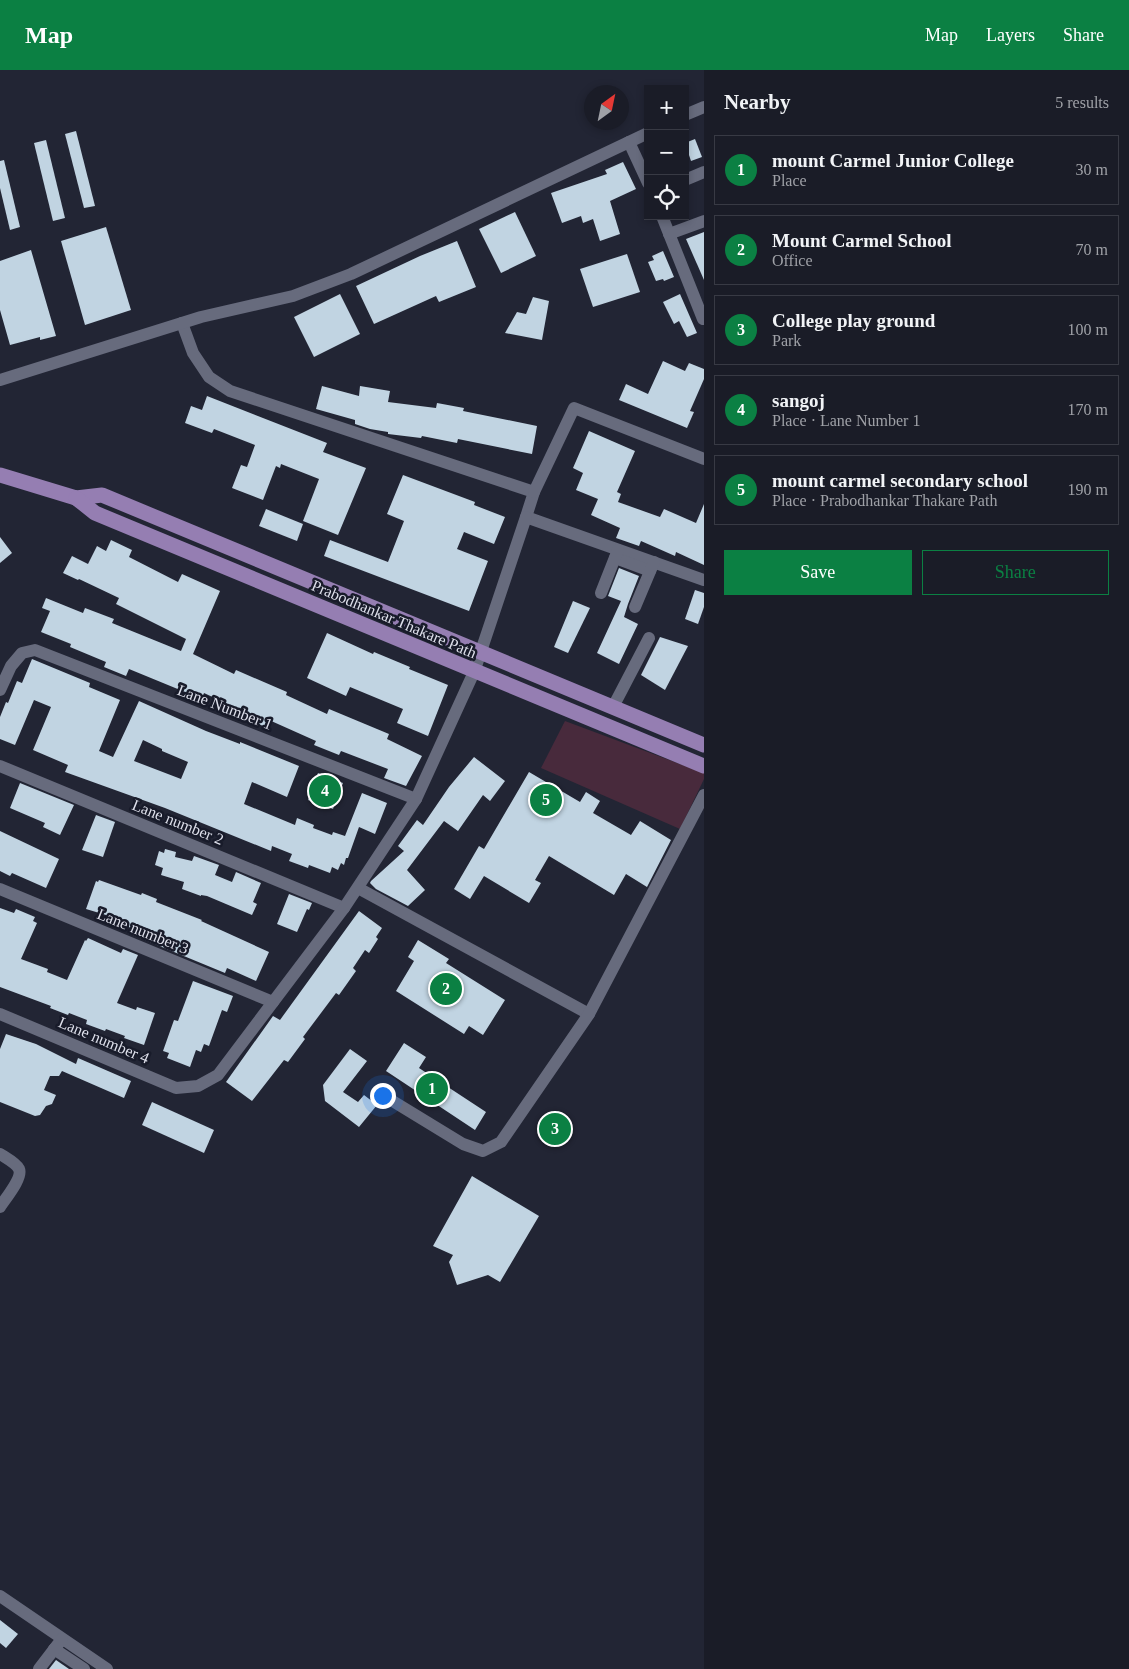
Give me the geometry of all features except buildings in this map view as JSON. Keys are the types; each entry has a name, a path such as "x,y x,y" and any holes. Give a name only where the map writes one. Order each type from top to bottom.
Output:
{"main road":[{"name":"Prabodhankar Thakare Path","path":"0,475 76,498 95,513 704,766"},
{"name":"Prabodhankar Thakare Path","path":"76,498 102,495 704,745"}],"street":[{"path":"689,114 704,106"},
{"path":"0,380 201,317 293,296 351,274 644,135"},
{"path":"629,142 644,175"},
{"path":"689,178 704,172"},
{"path":"664,220 703,319"},
{"path":"669,234 704,221"},
{"path":"182,323 193,353 209,376 230,391 534,492"},
{"path":"273,1002 344,908 416,799 474,672 534,492 574,408 704,459"},
{"path":"526,517 652,567 704,580"},
{"path":"601,593 616,554"},
{"path":"635,607 652,567"},
{"path":"613,707 649,638"},
{"name":"Lane Number 1","path":"0,690 11,666 22,653 36,650 416,799"},
{"name":"Lane number 2","path":"0,766 344,908"},
{"path":"386,1097 463,1144 483,1150 501,1142 589,1014 704,795"},
{"path":"358,888 589,1014"},
{"name":"Lane number 3","path":"0,890 273,1002"},
{"name":"Lane number 4","path":"0,1014 176,1088 198,1086 218,1075 273,1002"},
{"path":"0,1154 17,1166 20,1171 19,1178 0,1207"},
{"path":"0,1596 58,1644 84,1669"},
{"path":"39,1669 58,1644"},
{"path":"58,1644 107,1669"}],"shaded area":[{"path":"565,721 704,773 704,779 680,829 541,768"}],"place":[{"name":"sangoj","path":"325,791"},
{"name":"mount carmel secondary school","path":"546,800"},
{"name":"Mount Carmel School","path":"446,989"},
{"name":"mount Carmel Junior College","path":"432,1089"},
{"name":"College play ground","path":"555,1129"}]}
